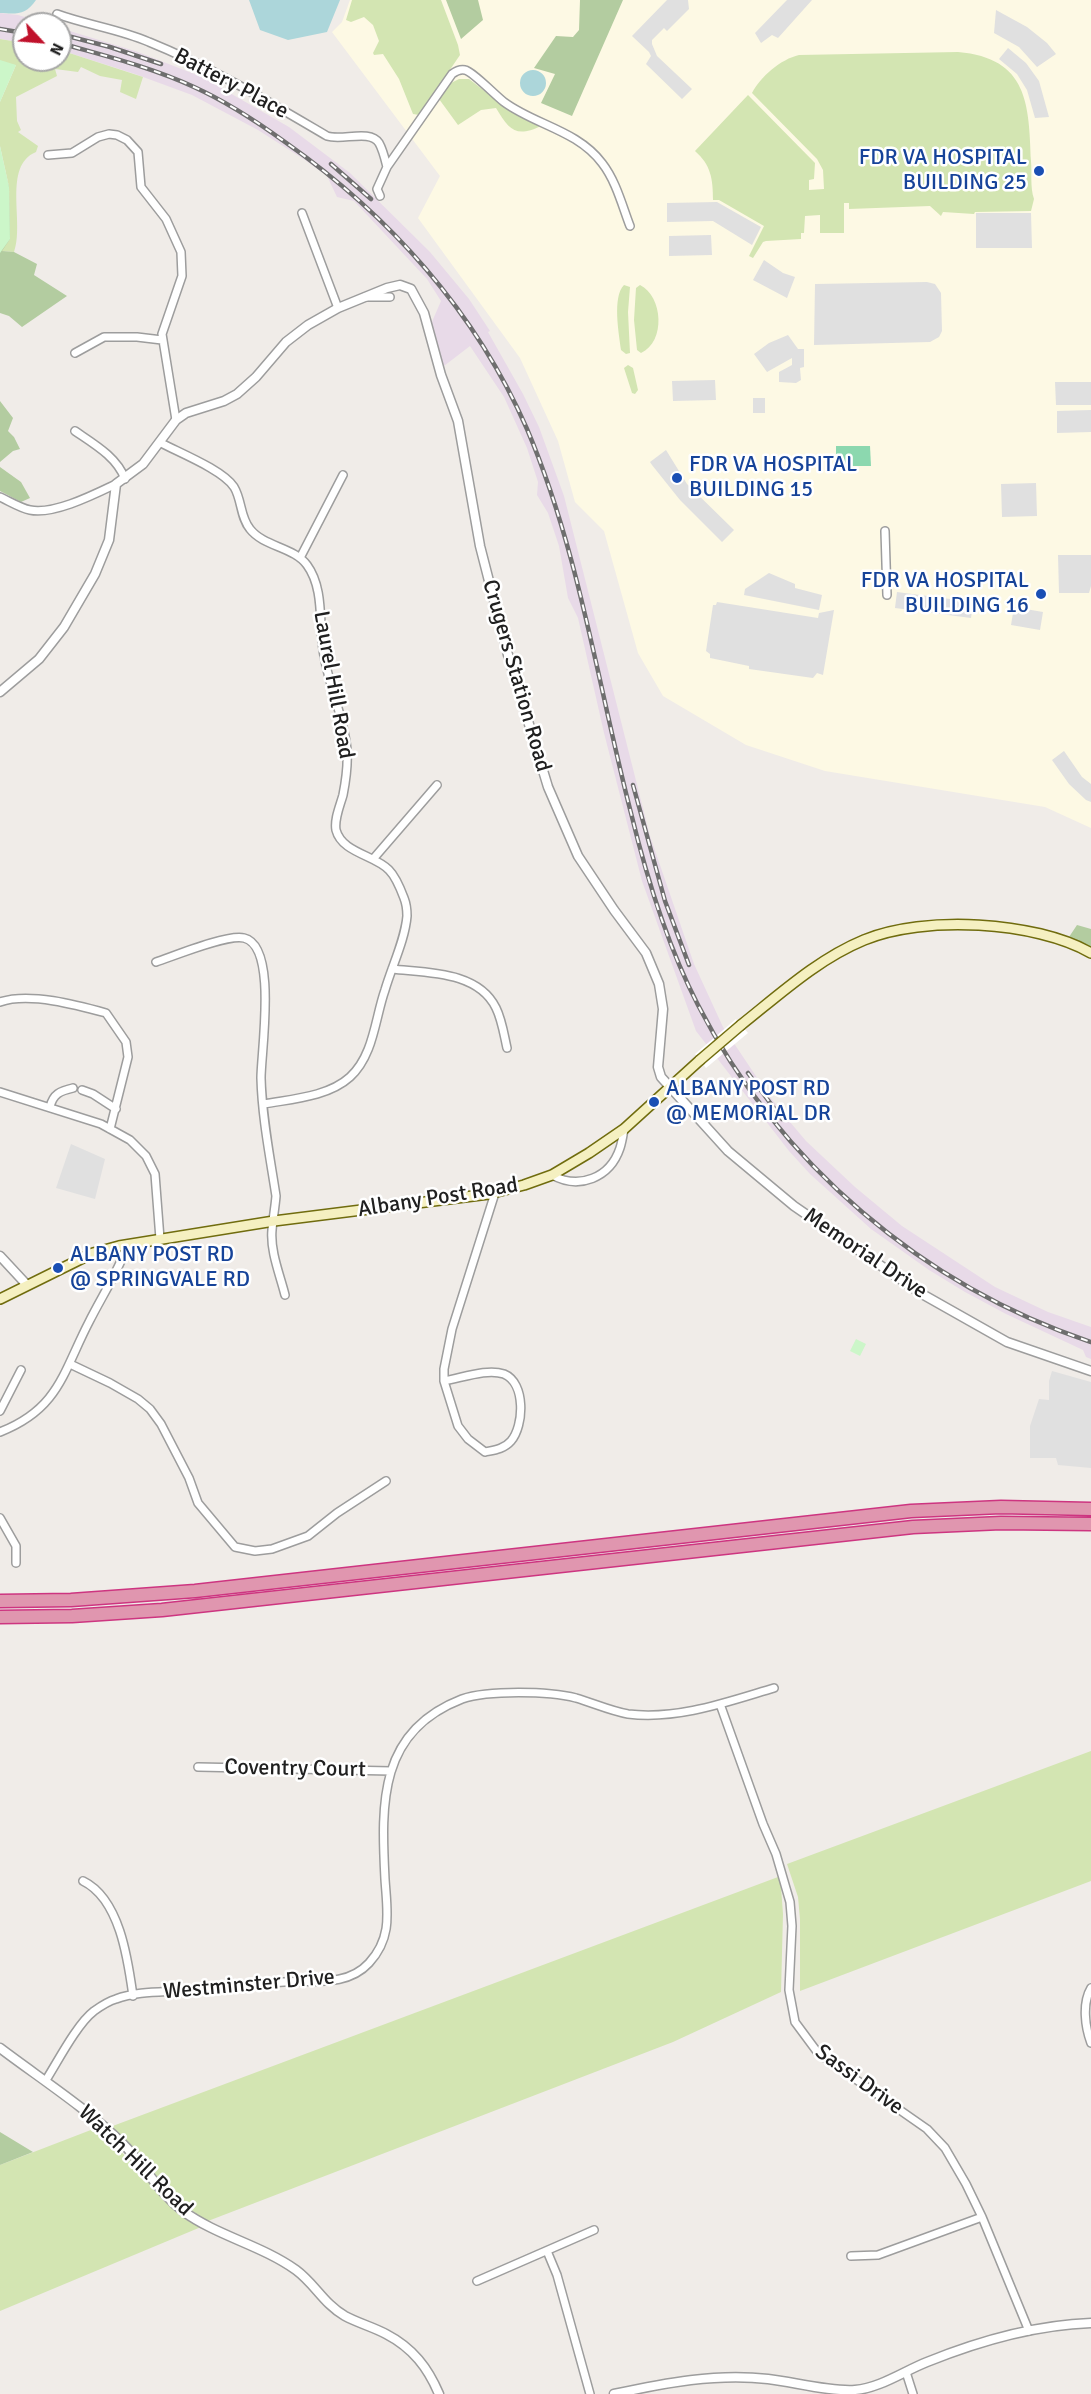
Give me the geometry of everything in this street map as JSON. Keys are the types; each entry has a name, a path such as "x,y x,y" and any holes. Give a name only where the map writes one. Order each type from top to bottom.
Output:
{"highway":[{"path":"0,1601 71,1600 183,1592 911,1511 1001,1507 1091,1509"},
{"path":"0,1617 72,1616 162,1610 913,1527 1001,1523 1091,1524"}],"main road":[{"name":"Albany Post Road","path":"0,1299 93,1253 128,1245 274,1221 495,1192 552,1175 624,1129 741,1025 807,973 834,955 866,939 919,927 967,925 1019,929 1045,935 1091,952"}],"street":[{"name":"Battery Place","path":"72,19 148,41 225,77 327,136 372,138 380,145 387,167"},
{"path":"380,196 377,189 387,167 452,74 465,70 473,74 485,87 507,104 556,127 589,148 602,163 614,184 630,226"},
{"path":"0,497 27,509 39,511 65,505 116,484 143,464 161,443 176,420 162,340 164,327 182,276 181,252 166,219 141,188 140,164 134,146 117,135 109,134 72,153 48,155"},
{"path":"303,213 338,308"},
{"name":"Crugers Station Road","path":"176,420 186,413 224,401 237,394 256,377 286,342 308,325 338,308 400,285 411,289 420,305 441,375 458,421 480,546 508,655 548,787 578,856 646,953 655,971 663,1009 658,1067 661,1077 671,1088"},
{"path":"365,297 390,297"},
{"path":"75,353 104,337 162,340"},
{"path":"75,431 108,454 121,468 125,479"},
{"path":"161,443 223,475 235,488 244,519 250,529 257,536 300,558 343,475"},
{"path":"0,692 39,659 64,627 95,573 109,540 116,484"},
{"path":"885,531 887,595"},
{"name":"Laurel Hill Road","path":"264,1104 308,1096 334,1087 350,1077 365,1055 376,1029 380,1005 407,915 404,899 390,871 374,858 346,844 339,837 336,828 347,775 347,751 343,726 323,650 320,608 314,578 300,558"},
{"path":"374,858 437,785"},
{"path":"156,962 224,939 243,938 250,941 257,950 263,971 265,1008 261,1077 276,1196 272,1230 273,1251 285,1295"},
{"path":"392,969 450,976 469,982 485,992 496,1007 507,1048"},
{"path":"0,1002 19,999 45,1001 106,1013 126,1042 128,1057 110,1129"},
{"path":"50,1107 52,1099 57,1094 73,1088"},
{"name":"Memorial Drive","path":"671,1088 728,1150 794,1206 922,1294 1007,1342 1091,1371"},
{"path":"82,1090 116,1108"},
{"path":"0,1092 10,1097 77,1115 130,1140 146,1156 155,1174 160,1239"},
{"path":"552,1175 564,1181 582,1182 601,1174 611,1166 621,1147 624,1129"},
{"path":"444,1381 493,1372 510,1377 515,1384 520,1408 520,1421 512,1439 501,1448 485,1452 468,1439 458,1426 444,1381 446,1354 452,1329 495,1192"},
{"path":"0,1432 31,1416 46,1403 58,1387 88,1322 122,1261 128,1245"},
{"path":"0,1256 27,1285"},
{"path":"70,1364 110,1383 138,1399 150,1409 161,1424 189,1478 198,1503 235,1547 255,1551 272,1549 308,1536 337,1513 386,1481"},
{"path":"0,1411 21,1370"},
{"path":"0,1518 16,1546 16,1563"},
{"name":"Westminster Drive","path":"46,2080 93,2012 118,1998 277,1982 321,1983 352,1976 368,1964 381,1946 388,1922 384,1817 386,1785 406,1738 435,1712 465,1698 509,1693 573,1697 630,1714 674,1714 720,1704 774,1688"},
{"name":"Sassi Drive","path":"720,1704 788,1891 792,1926 789,1990 795,2022 818,2054 927,2129 945,2148 982,2217 1029,2331"},
{"name":"Coventry Court","path":"198,1767 391,1771"},
{"path":"83,1881 98,1892 112,1913 123,1938 128,1956 133,1996"},
{"path":"1091,1988 1086,2010 1087,2033 1091,2043"},
{"name":"Watch Hill Road","path":"0,2048 46,2080 121,2142 166,2196 182,2210 212,2228 286,2264 314,2285 330,2307 406,2347 430,2372 439,2394"},
{"path":"851,2256 878,2255 982,2217"},
{"path":"477,2281 594,2230"},
{"path":"547,2251 557,2275 590,2394"},
{"path":"614,2394 672,2381 732,2378 766,2379 855,2390 928,2362 1029,2331 1056,2324 1091,2323"},
{"path":"906,2372 914,2394"}],"shaded area":[{"path":"350,0 1091,0 1091,828 1045,807 825,771 746,745 663,696 638,653 604,531 575,502 558,441 520,358 418,218 440,176 332,32 342,22"},
{"path":"667,0 688,0 689,9 667,31 664,28 652,40 652,44 657,56 692,89 682,99 646,64 651,56 649,52 632,36"},
{"path":"787,0 812,0 778,38 772,35 761,43 755,33"},
{"path":"996,10 1027,27 1047,43 1056,54 1037,67 1019,47 994,33"},
{"path":"0,13 12,14 12,41 0,39"},
{"path":"72,32 138,52 202,77 289,127 350,173 430,252 469,299 490,331 488,332 539,427 564,496 650,836 694,964 723,1027 770,1097 790,1122 806,1141 855,1187 902,1226 995,1287 1048,1312 1091,1327 1091,1359 1086,1357 1083,1350 965,1292 871,1229 810,1174 789,1151 696,1031 642,881 604,733 578,618 568,598 559,546 548,513 537,495 538,482 527,448 504,397 470,346 444,366 431,324 441,301 427,279 354,201 337,197 327,176 258,130 192,95 72,54"},
{"path":"1008,48 1026,63 1039,81 1049,117 1035,118 1027,90 1017,74 999,59"},
{"path":"717,202 761,227 752,245 713,221 667,222 667,203"},
{"path":"976,213 1031,213 1032,248 976,248"},
{"path":"711,235 712,255 669,256 669,236"},
{"path":"764,260 783,273 795,277 787,298 753,280"},
{"path":"927,282 935,284 941,293 942,331 939,337 930,342 814,345 815,284"},
{"path":"788,335 798,349 804,349 804,367 800,368 801,380 796,383 779,382 779,372 792,365 792,358 767,372 754,354 769,343"},
{"path":"715,380 716,400 673,401 672,381"},
{"path":"1055,382 1091,382 1091,405 1056,405"},
{"path":"753,398 765,398 765,413 753,413"},
{"path":"1091,410 1091,432 1057,433 1057,411"},
{"path":"666,450 687,484 734,530 722,542 680,500 650,462"},
{"path":"1036,483 1037,516 1002,517 1001,484"},
{"path":"1058,555 1091,555 1089,593 1059,593"},
{"path":"769,573 795,584 795,588 822,595 819,610 744,595 745,589"},
{"path":"897,592 973,602 971,618 895,608"},
{"path":"717,602 818,618 819,613 834,610 823,675 817,673 813,678 749,669 749,666 710,658 710,654 706,651 713,605"},
{"path":"1014,607 1043,612 1040,630 1011,625"},
{"path":"1064,751 1082,777 1091,784 1091,802 1069,784 1052,760"},
{"path":"71,1144 105,1159 95,1199 56,1188"},
{"path":"1052,1371 1091,1382 1091,1468 1058,1465 1056,1458 1030,1458 1030,1426 1039,1399 1049,1400 1049,1381"}],"green space":[{"path":"352,0 441,0 460,55 419,115 413,114 399,79 383,54 374,55 379,41 373,25 364,17 351,22 346,20"},
{"path":"446,0 478,0 483,20 461,39"},
{"path":"580,0 623,0 572,116 541,103 555,74 534,68 556,36 573,37 579,30"},
{"path":"0,39 12,41 12,65 0,64"},
{"path":"958,52 981,56 999,64 1011,74 1020,87 1029,121 1034,199 1031,211 975,212 974,214 943,212 941,216 930,206 849,209 849,203 844,203 844,233 820,233 820,215 805,216 804,233 801,233 801,239 766,241 753,258 749,256 764,226 719,200 713,200 708,167 695,151 748,95 815,163 814,179 809,180 809,190 824,189 823,170 817,159 752,93 766,75 785,60 799,55"},
{"path":"72,54 143,77 136,99 120,92 122,80 100,76 81,67 78,72 72,71"},
{"path":"0,60 12,64 13,72 0,102"},
{"path":"13,72 56,72 57,76 16,97 17,121 21,130 18,132 38,146 36,152 26,159 20,169 17,182 17,240 14,252 1,251 10,239 9,187 0,146 0,102"},
{"path":"459,79 469,79 509,110 541,126 532,130 514,130 509,127 496,108 481,110 458,125 439,99 451,83"},
{"path":"0,146 9,187 10,239 0,253"},
{"path":"0,155 9,187 10,239 2,251 14,252 37,264 34,275 67,296 22,327 9,316 0,313"},
{"path":"624,285 630,287 628,312 630,353 626,354 621,350 617,316 618,298"},
{"path":"640,285 653,299 659,319 655,339 641,353 637,350 634,320 636,288"},
{"path":"628,365 633,368 638,390 635,394 632,393 624,368"},
{"path":"0,401 13,418 8,431 20,449 13,451 0,462"},
{"path":"836,446 870,446 871,466 836,466"},
{"path":"0,467 21,482 30,498 21,502 0,491"},
{"path":"1077,925 1091,929 1091,948 1069,937"},
{"path":"856,1339 866,1344 860,1356 850,1351"},
{"path":"1091,1751 1091,1881 800,1991 798,1897 787,1864"},
{"path":"778,1877 783,1914 781,1992 673,2042 208,2221 179,2200 110,2127"},
{"path":"96,2128 134,2164 164,2201 201,2227 0,2311 0,2165"},
{"path":"0,2132 33,2152 0,2165"}],"water":[{"path":"0,0 36,0 25,11 11,14 0,13"},
{"path":"249,0 340,0 327,32 288,40 260,30"},
{"path":"533,70 542,74 546,83 542,92 533,96 524,92 520,83 524,74"}],"pier":[{"path":"736,1019 748,1033 706,1068 695,1054"}],"railway":[{"path":"0,29 12,31"},
{"path":"72,37 161,64"},
{"path":"72,46 128,62 178,80 241,112 323,170 360,201 426,269 482,345 506,386 527,429 545,475 574,571 619,765 651,887 667,935 687,982 731,1063 770,1116 814,1166 862,1212 914,1252 970,1288 1029,1318 1091,1342"},
{"path":"331,164 371,199"},
{"path":"633,785 665,901 689,965"},
{"path":"748,1073 782,1119"}],"place":[{"name":"FDR VA HOSPITAL BUILDING 25","path":"1039,171"},
{"name":"FDR VA HOSPITAL BUILDING 15","path":"677,478"},
{"name":"FDR VA HOSPITAL BUILDING 16","path":"1041,594"},
{"name":"ALBANY POST RD @ MEMORIAL DR","path":"654,1102"},
{"name":"ALBANY POST RD @ SPRINGVALE RD","path":"58,1268"}]}
